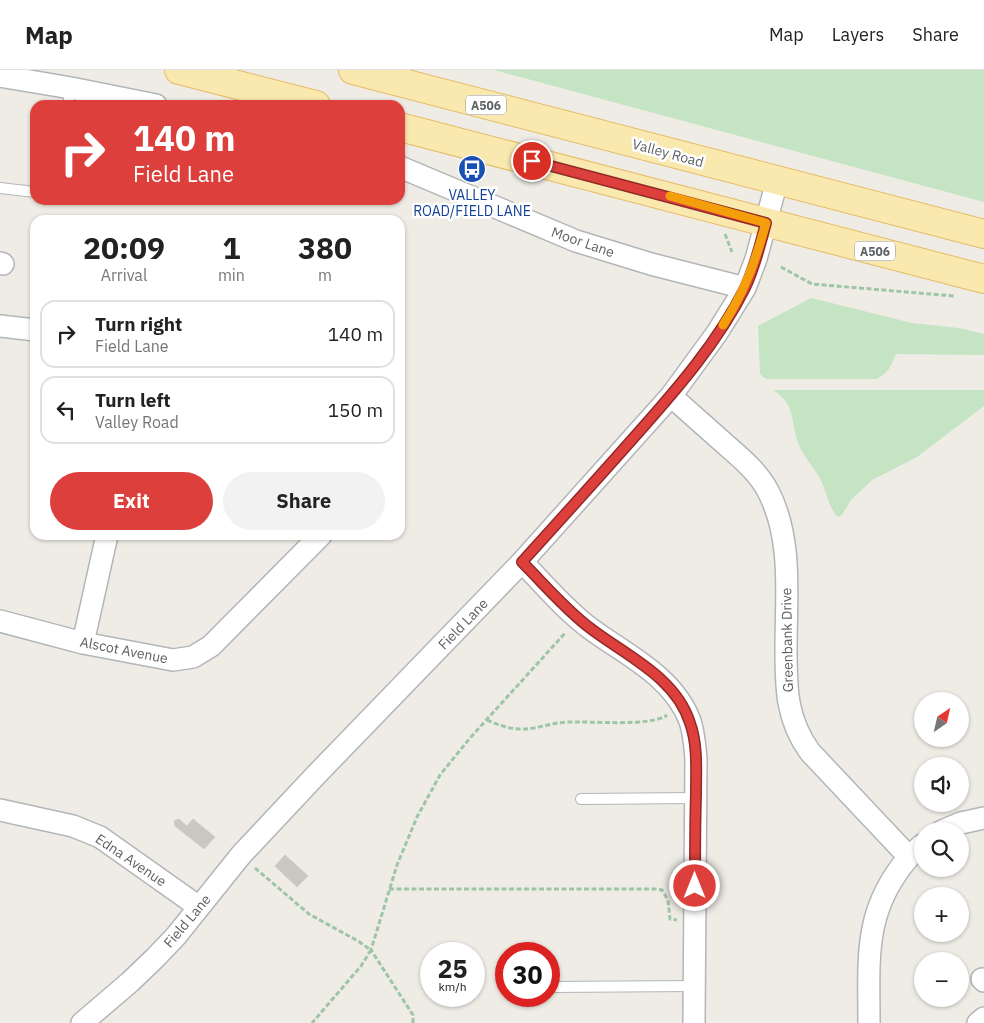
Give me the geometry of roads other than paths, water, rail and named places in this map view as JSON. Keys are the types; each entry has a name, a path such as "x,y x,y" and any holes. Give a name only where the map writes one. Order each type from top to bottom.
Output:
{"main road":[{"path":"179,70 296,100"},
{"name":"Valley Road","path":"354,70 984,234"},
{"name":"A506","path":"405,128 984,279"}],"street":[{"path":"0,76 70,96 108,100"},
{"name":"Moor Lane","path":"405,169 576,241 651,264 745,288"},
{"name":"Field Lane","path":"82,1023 155,958 241,856 316,775 522,562 671,396 713,340 745,288 756,259 778,181"},
{"path":"0,326 30,329"},
{"name":"Greenbank Drive","path":"671,396 752,469 768,490 780,520 786,551 786,686 794,725 801,740 810,752 914,849"},
{"path":"83,643 106,540"},
{"name":"Alscot Avenue","path":"0,621 83,643 173,660 192,657 211,646 316,540"},
{"path":"522,562 590,629 646,666 665,683 690,720 696,759 694,1023"},
{"name":"Edna Avenue","path":"0,810 74,826 100,837 199,907"},
{"path":"966,822 984,818"},
{"name":"Greenbank Drive","path":"869,1023 869,961 872,930 882,897 890,882 914,853"},
{"path":"978,1023 984,1018"}],"lane":[{"path":"0,188 30,191"},
{"path":"581,799 696,798"},
{"path":"560,986 695,986"}],"place":[{"name":"VALLEY ROAD/FIELD LANE","path":"472,169"}]}
